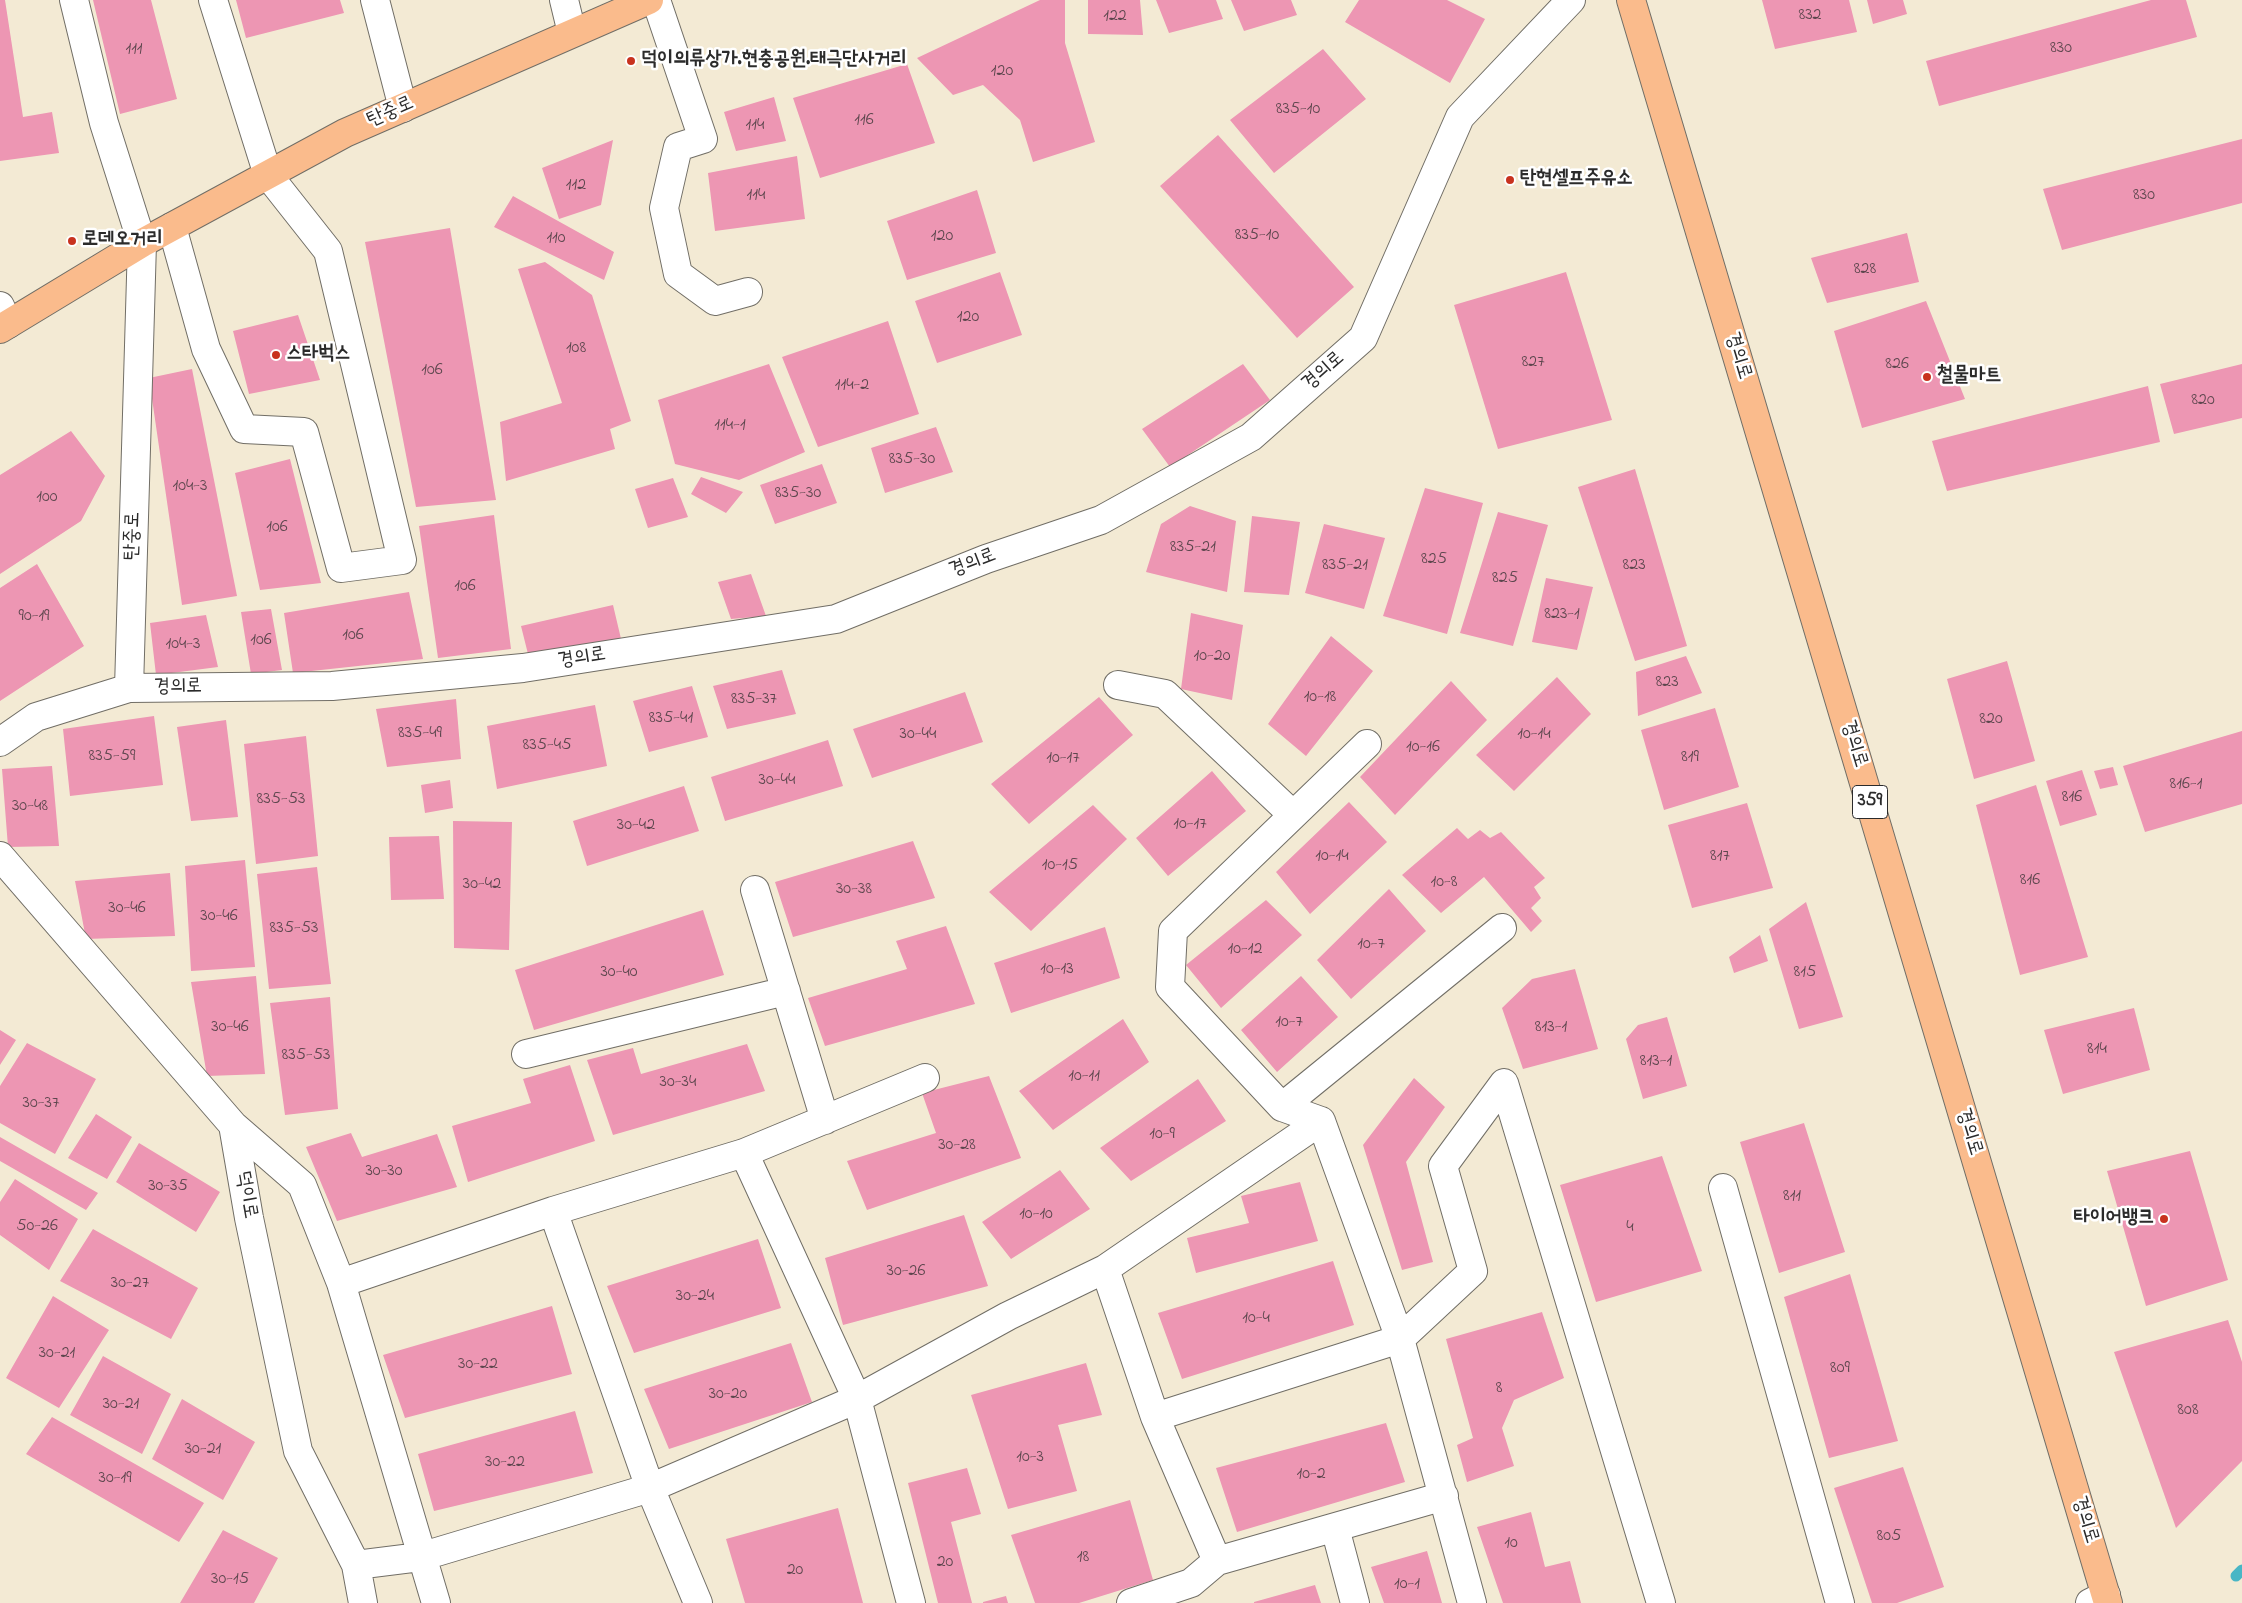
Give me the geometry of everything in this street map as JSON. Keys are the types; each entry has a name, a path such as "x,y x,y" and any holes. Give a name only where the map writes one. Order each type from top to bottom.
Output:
{"main road":[{"name":"탄중로","path":"3,320 268,174 345,134 648,0"},
{"name":"경의로","path":"1632,0 2102,1600"}],"street":[{"path":"74,0 104,123 142,243"},
{"path":"172,227 206,349 244,429 304,432 341,568 402,560 328,251 268,174 213,0"},
{"path":"375,0 403,108"},
{"path":"564,0 572,34"},
{"path":"656,0 703,139 678,147 664,208 678,274 715,301 748,292"},
{"name":"경의로","path":"129,688 332,686 504,670 836,619 986,559 1101,520 1250,437 1363,338 1460,117 1571,0"},
{"name":"탄중로","path":"129,688 142,243"},
{"path":"1118,685 1165,694 1293,815"},
{"path":"0,742 36,717 129,688"},
{"path":"1321,1121 1282,1107 1170,987 1173,931 1367,744"},
{"path":"0,856 234,1125 302,1185 341,1283 420,1557 436,1603"},
{"path":"755,890 825,1120"},
{"path":"1282,1107 1502,928"},
{"path":"526,1054 786,991"},
{"path":"341,1283 553,1211 744,1153 925,1078"},
{"path":"1155,1417 1400,1339 1473,1271 1443,1166 1504,1083 1661,1603"},
{"path":"356,1565 420,1557 650,1488 857,1399 1008,1316 1105,1269 1321,1121"},
{"path":"1321,1121 1400,1339 1472,1603"},
{"name":"덕이로","path":"234,1125 249,1218 298,1450 356,1565 363,1603"},
{"path":"744,1153 857,1399 911,1603"},
{"path":"1723,1188 1840,1603"},
{"path":"553,1211 650,1488 698,1603"},
{"path":"1105,1269 1155,1417 1217,1561"},
{"path":"1131,1603 1173,1596 1217,1561 1444,1496"},
{"path":"1334,1528 1356,1603"}],"building":[{"path":"0,0 5,0 23,117 52,112 59,153 0,161"},
{"path":"93,0 151,0 177,99 120,114"},
{"path":"236,0 340,0 344,13 246,38"},
{"path":"1040,0 1065,0 1065,43 1095,142 1033,162 1020,120 983,85 953,95 917,58"},
{"path":"1088,0 1140,0 1143,35 1088,34"},
{"path":"1156,0 1216,0 1223,19 1169,33"},
{"path":"1231,0 1291,0 1297,15 1244,31"},
{"path":"1359,0 1447,0 1485,19 1450,83 1345,22"},
{"path":"1762,0 1849,0 1857,32 1775,49"},
{"path":"1867,0 1903,0 1907,14 1873,24"},
{"path":"2151,0 2186,0 2197,37 1939,106 1926,61"},
{"path":"1323,49 1366,99 1274,173 1230,120"},
{"path":"907,64 935,143 820,178 793,98"},
{"path":"774,97 786,141 736,151 724,112"},
{"path":"1218,135 1354,287 1297,338 1160,186"},
{"path":"2242,139 2242,203 2062,250 2043,189"},
{"path":"613,140 601,205 559,219 542,168"},
{"path":"797,156 805,219 715,231 708,173"},
{"path":"977,190 996,253 907,280 887,221"},
{"path":"513,196 614,252 604,280 494,227"},
{"path":"450,228 496,500 416,507 365,242"},
{"path":"1907,233 1919,282 1827,303 1811,258"},
{"path":"545,262 592,295 631,421 610,429 615,449 506,481 500,422 562,403 518,269"},
{"path":"1000,272 1022,335 937,363 915,301"},
{"path":"1566,272 1612,420 1498,449 1454,305"},
{"path":"1926,301 1965,399 1862,428 1834,331"},
{"name":"스타벅스","path":"298,315 320,380 249,394 233,331"},
{"path":"888,321 919,414 818,447 782,357"},
{"path":"769,364 805,452 739,480 675,464 658,400"},
{"path":"1243,364 1270,400 1170,467 1142,429"},
{"path":"2242,364 2242,418 2174,434 2160,384"},
{"path":"192,369 237,596 182,605 149,378"},
{"path":"2148,386 2160,442 1947,491 1932,441"},
{"path":"936,427 953,472 885,493 871,448"},
{"path":"71,431 105,476 81,521 0,574 0,475"},
{"path":"290,459 321,583 260,590 235,473"},
{"path":"822,464 837,503 775,524 760,485"},
{"path":"1635,469 1687,646 1635,661 1578,487"},
{"path":"701,477 743,492 726,513 691,494"},
{"path":"673,478 688,517 648,528 635,489"},
{"path":"1425,488 1483,503 1447,634 1383,616"},
{"path":"1190,506 1236,521 1227,592 1146,572 1161,524"},
{"path":"1498,512 1548,525 1513,646 1460,633"},
{"path":"494,515 511,649 438,658 419,526"},
{"path":"1252,516 1300,522 1289,595 1244,592"},
{"path":"1324,524 1385,538 1364,609 1305,593"},
{"path":"37,564 84,646 0,701 0,588"},
{"path":"751,574 766,616 731,619 718,582"},
{"path":"1546,578 1593,587 1577,650 1532,642"},
{"path":"409,592 423,659 293,673 284,613"},
{"path":"613,605 622,643 529,658 521,626"},
{"path":"271,609 282,670 251,674 241,612"},
{"path":"1191,613 1243,625 1232,700 1181,689"},
{"path":"206,615 218,667 156,675 150,623"},
{"path":"1331,636 1373,671 1306,756 1268,724"},
{"path":"1686,656 1702,693 1638,716 1636,672"},
{"path":"2007,661 2035,761 1974,779 1947,679"},
{"path":"782,670 796,714 727,729 713,686"},
{"path":"1557,677 1591,714 1514,791 1476,755"},
{"path":"1451,681 1487,720 1395,815 1360,777"},
{"path":"692,686 708,737 649,752 633,701"},
{"path":"965,692 983,742 872,778 853,729"},
{"path":"1099,697 1133,735 1029,824 991,784"},
{"path":"456,699 461,759 387,767 376,709"},
{"path":"595,705 607,766 497,789 487,726"},
{"path":"1715,708 1739,787 1664,810 1641,730"},
{"path":"154,716 163,785 70,796 63,729"},
{"path":"226,720 238,817 191,821 177,727"},
{"path":"2242,731 2242,804 2145,832 2123,766"},
{"path":"306,736 318,856 256,864 244,744"},
{"path":"828,740 843,786 725,821 711,777"},
{"path":"52,766 59,846 8,847 2,769"},
{"path":"2113,767 2118,785 2100,789 2094,771"},
{"path":"2082,770 2097,815 2060,826 2046,781"},
{"path":"1212,771 1246,811 1168,876 1136,838"},
{"path":"450,780 453,808 425,813 421,785"},
{"path":"2036,785 2088,957 2020,975 1976,805"},
{"path":"684,786 699,831 587,866 573,821"},
{"path":"1349,802 1387,842 1310,914 1276,872"},
{"path":"1747,803 1773,888 1692,908 1668,825"},
{"path":"1093,805 1127,839 1031,931 989,892"},
{"path":"453,821 512,822 509,950 454,948"},
{"path":"1457,828 1468,839 1480,830 1490,838 1501,832 1545,878 1534,887 1541,898 1531,908 1542,921 1531,932 1484,877 1441,913 1402,875"},
{"path":"439,836 444,899 391,900 389,837"},
{"path":"913,841 935,898 793,937 775,882"},
{"path":"245,860 255,967 191,971 185,866"},
{"path":"317,867 331,984 269,989 257,874"},
{"path":"170,873 175,936 86,939 75,881"},
{"path":"1389,889 1426,931 1351,999 1317,960"},
{"path":"1266,900 1302,935 1221,1008 1186,965"},
{"path":"1806,902 1843,1017 1799,1029 1769,929"},
{"path":"703,910 724,975 534,1030 515,970"},
{"path":"946,926 975,1004 825,1046 808,998 907,969 896,941"},
{"path":"1105,927 1120,978 1011,1013 994,963"},
{"path":"1760,935 1768,961 1734,973 1729,957"},
{"path":"1575,969 1598,1049 1523,1069 1502,1008 1532,979"},
{"path":"256,976 265,1074 207,1076 191,982"},
{"path":"1301,976 1338,1017 1277,1072 1241,1030"},
{"path":"330,997 338,1109 285,1115 270,1003"},
{"path":"2134,1008 2150,1070 2063,1094 2044,1030"},
{"path":"1667,1017 1687,1086 1643,1099 1626,1039 1638,1025"},
{"path":"1123,1019 1149,1062 1053,1130 1019,1091"},
{"path":"0,1030 16,1040 0,1065"},
{"path":"27,1043 96,1079 55,1154 0,1123 0,1086"},
{"path":"747,1044 765,1091 613,1135 587,1060 633,1048 641,1074"},
{"path":"570,1065 595,1141 468,1182 452,1126 531,1103 523,1079"},
{"path":"989,1076 1021,1158 867,1210 847,1161 936,1133 922,1093"},
{"path":"1414,1078 1445,1107 1406,1162 1433,1262 1402,1270 1363,1145"},
{"path":"1198,1079 1226,1121 1131,1181 1100,1148"},
{"path":"96,1114 132,1137 107,1179 68,1158"},
{"path":"1804,1123 1845,1252 1779,1273 1740,1142"},
{"path":"351,1133 362,1157 437,1134 457,1187 337,1221 306,1147"},
{"path":"0,1137 98,1193 86,1210 0,1161"},
{"path":"139,1143 220,1192 196,1232 116,1182"},
{"path":"2190,1151 2228,1280 2146,1306 2107,1171"},
{"path":"1662,1156 1702,1271 1596,1302 1560,1185"},
{"path":"1060,1170 1090,1209 1011,1259 982,1222"},
{"path":"15,1179 78,1219 49,1270 0,1235 0,1202"},
{"path":"1300,1182 1318,1241 1196,1273 1187,1238 1249,1223 1241,1196"},
{"path":"964,1215 988,1286 843,1325 825,1258"},
{"path":"93,1229 198,1288 171,1339 60,1281"},
{"path":"758,1239 781,1308 634,1353 607,1286"},
{"path":"1333,1261 1354,1325 1182,1379 1158,1313"},
{"path":"1850,1274 1898,1441 1829,1458 1784,1297"},
{"path":"53,1296 109,1330 59,1408 6,1378"},
{"path":"552,1306 572,1374 405,1418 383,1355"},
{"path":"1542,1312 1564,1378 1514,1400 1502,1428 1514,1466 1467,1482 1457,1445 1473,1438 1446,1339"},
{"path":"2228,1320 2242,1362 2242,1461 2176,1528 2114,1352"},
{"path":"791,1343 812,1402 669,1449 644,1389"},
{"path":"103,1356 171,1394 142,1454 70,1415"},
{"path":"1086,1363 1102,1415 1058,1425 1077,1491 1008,1509 971,1395"},
{"path":"182,1399 255,1442 223,1500 152,1459"},
{"path":"575,1411 593,1473 434,1511 418,1454"},
{"path":"52,1417 204,1503 179,1542 26,1454"},
{"path":"1386,1423 1405,1482 1237,1532 1216,1468"},
{"path":"1903,1467 1944,1587 1897,1603 1872,1603 1834,1488"},
{"path":"967,1468 981,1514 951,1522 972,1603 938,1603 908,1483"},
{"path":"1130,1500 1153,1580 1079,1603 1035,1603 1011,1535"},
{"path":"838,1508 863,1603 745,1603 726,1539"},
{"path":"1531,1512 1545,1567 1570,1561 1581,1603 1503,1603 1477,1527"},
{"path":"223,1530 278,1558 254,1603 180,1603"},
{"path":"1427,1551 1442,1603 1384,1603 1371,1567"},
{"path":"1315,1585 1321,1603 1254,1603 1254,1602"},
{"path":"1006,1596 1008,1603 983,1603 983,1602"}],"waterway":[{"path":"2236,1576 2242,1570"}],"place":[{"name":"덕이의류상가.현충공원.태극단사거리","path":"631,61"},
{"name":"탄현셀프주유소","path":"1510,180"},
{"name":"로데오거리","path":"72,241"},
{"name":"스타벅스","path":"276,355"},
{"name":"철물마트","path":"1927,377"},
{"name":"타이어뱅크","path":"2164,1219"}]}
